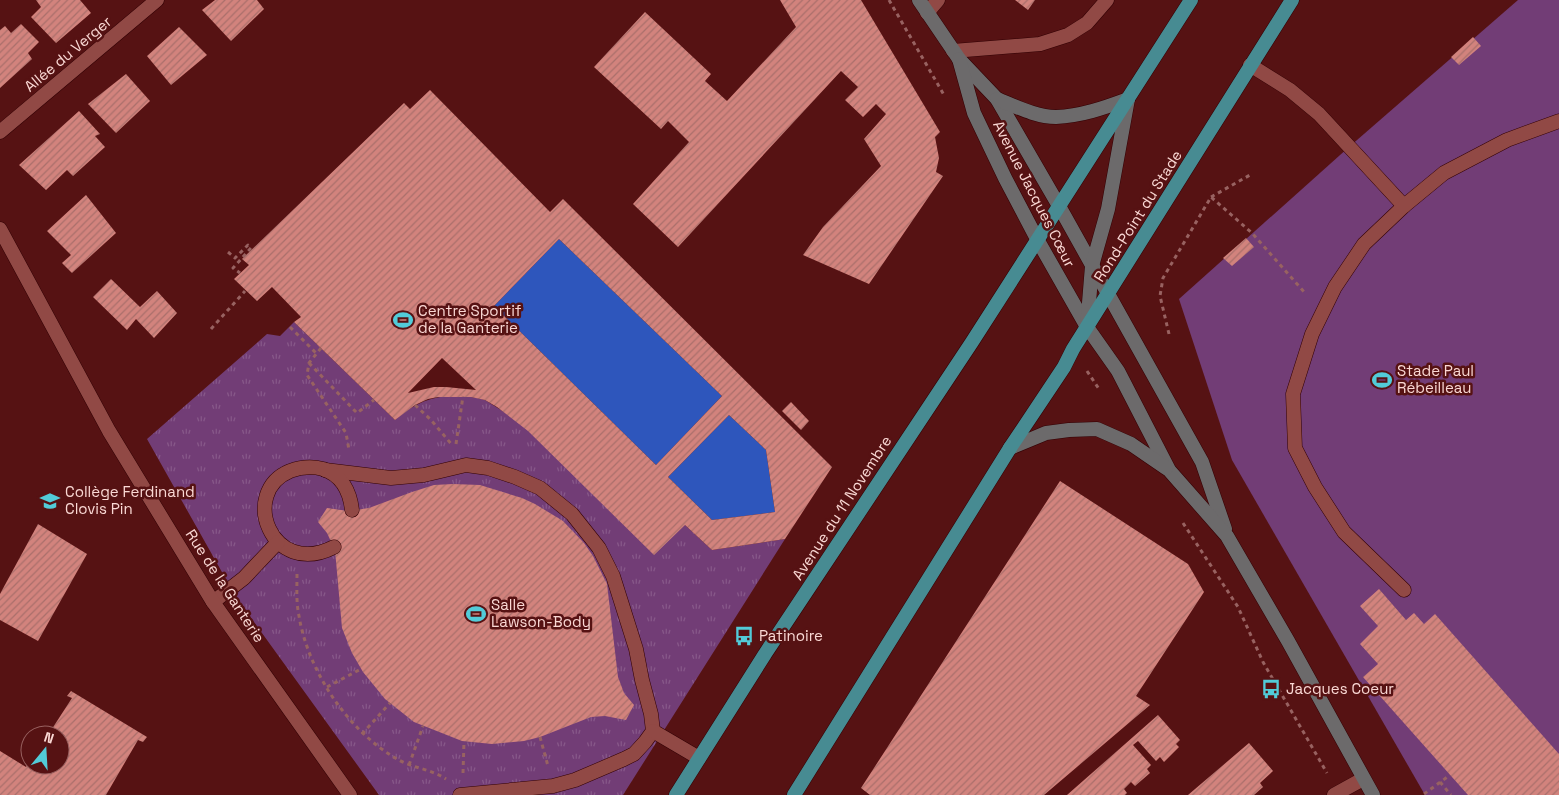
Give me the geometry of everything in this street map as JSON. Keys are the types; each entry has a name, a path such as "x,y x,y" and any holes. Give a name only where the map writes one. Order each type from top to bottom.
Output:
{"main road":[{"name":"Avenue Jacques Cœur","path":"919,0 956,55 997,99 1202,462 1227,536"},
{"path":"1037,239 1191,0"},
{"name":"Rond-Point du Stade","path":"1010,448 1064,367 1087,327 1292,0"},
{"name":"Avenue Jacques Cœur","path":"956,55 974,113 1037,239 1087,327 1118,371 1169,470 1227,536 1288,641 1373,795"},
{"path":"997,99 1036,113 1055,117 1094,112 1128,99"},
{"path":"1087,327 1092,266 1108,209 1128,99"},
{"name":"Avenue du 11 Novembre","path":"676,795 765,654 972,342 1037,239"},
{"path":"794,795 1010,448 1046,432 1097,429 1131,444 1169,470"}],"street":[{"name":"Allée du Verger","path":"0,132 157,0"},
{"path":"927,13 938,0"},
{"path":"956,55 1007,45 1040,44 1068,35 1087,23 1107,0"},
{"path":"1250,66 1290,90 1319,114 1404,206"},
{"path":"1404,590 1344,532 1315,487 1295,448 1293,394 1312,334 1335,287 1364,244 1404,206 1444,173 1507,140 1559,121"},
{"name":"Rue de la Ganterie","path":"0,229 109,431 213,602 350,795"},
{"path":"334,546 310,555 297,553 278,542 270,532 264,505 268,492 276,481 286,473 298,468 312,467 391,478 424,475 466,465 488,468 515,477 540,488 559,502 592,537 613,576 636,650 651,714 653,731 645,742 634,754 575,780 553,786 455,790"},
{"path":"325,470 336,476 345,486 351,497 352,510"},
{"path":"213,602 244,578 278,542"},
{"path":"653,731 699,758"},
{"path":"1336,794 1363,779"}],"path":[{"path":"1169,334 1160,296 1163,278 1211,197 1250,176"},
{"path":"1211,197 1252,233 1322,312"},
{"path":"228,252 235,258 248,245 251,248 233,268 240,273"},
{"path":"211,329 245,290"},
{"path":"290,327 316,353"},
{"path":"321,348 309,363 307,375 346,433 350,446 349,455 342,472"},
{"path":"309,363 357,414 374,400"},
{"path":"415,405 445,435 456,450 463,396"},
{"path":"1182,522 1238,607 1264,662 1336,794"},
{"path":"297,553 297,599 301,627 309,650 327,687 362,734 389,754 409,765 445,778 455,790"},
{"path":"327,687 361,669"},
{"path":"362,734 390,703"},
{"path":"409,765 423,726"},
{"path":"540,737 546,760"},
{"path":"463,770 464,741"},
{"path":"1424,794 1450,775"},
{"path":"1440,782 1451,795"}],"green space":[{"name":"Stade Paul Rébeilleau","path":"1518,0 1559,0 1559,795 1425,795 1232,460 1179,299 1349,147"},
{"path":"294,322 395,420 416,405 437,398 460,396 485,400 685,525 712,550 785,539 623,795 379,795 236,597 147,439 267,334 280,336"}],"water":[{"path":"559,239 722,396 656,465 494,306"},
{"path":"729,415 766,450 775,512 712,520 668,477"}],"building":[{"path":"36,0 80,0 91,13 56,43 31,17 41,7"},
{"path":"215,0 257,0 264,9 231,41 202,10"},
{"path":"780,0 861,0 940,132 935,137 939,158 936,172 943,176 869,284 803,255 823,227 881,166 864,139 886,114 876,104 863,117 845,100 858,87 841,71 678,247 633,204 689,142 668,121 661,129 594,67 645,12 711,74 705,81 727,101 796,27"},
{"path":"1015,0 1035,0 1028,10"},
{"path":"21,24 39,42 28,53 32,59 0,88 0,30 5,26 11,33"},
{"path":"179,27 207,55 171,85 147,56"},
{"path":"1473,37 1481,46 1459,65 1451,57"},
{"path":"126,74 150,101 116,133 88,104"},
{"name":"Centre Sportif de la Ganterie","path":"430,90 550,212 563,199 832,467 785,539 712,550 685,525 654,555 528,431 497,407 485,400 471,397 438,397 415,405 395,420 294,322 301,317 272,287 257,301 234,279 249,265 242,259 404,103 410,109","holes":["559,239 722,396 656,465 494,306","442,358 476,390 434,387 408,393","729,415 766,450 775,512 712,520 668,477"]},
{"path":"79,111 100,134 95,136 105,147 73,176 67,170 46,190 19,165"},
{"path":"86,195 116,233 72,273 62,263 71,255 47,231"},
{"path":"1246,238 1254,247 1232,266 1223,258"},
{"path":"111,279 140,307 157,291 177,313 154,338 136,319 127,330 93,297"},
{"path":"791,402 809,421 801,430 782,411"},
{"path":"1060,481 1188,564 1204,592 1136,696 1150,705 1044,795 870,795 861,788"},
{"name":"Salle Lawson-Body","path":"434,485 480,485 522,498 563,521 584,543 607,584 618,677 624,693 634,705 626,720 605,716 591,717 540,737 524,741 492,744 462,741 414,722 385,699 363,672 352,653 342,628 335,550 327,533 318,522 327,508 348,511 369,508"},
{"path":"38,524 87,554 38,641 0,620 0,594"},
{"path":"1379,589 1406,620 1414,613 1424,624 1435,614 1559,754 1559,795 1468,795 1363,677 1378,664 1360,644 1378,626 1360,606"},
{"path":"71,691 147,737 143,742 138,740 106,795 0,795 0,751 20,763 20,775 70,775 70,725 54,725 72,698 67,696"},
{"path":"1158,715 1180,740 1176,744 1179,747 1164,762 1160,757 1156,761 1138,741 1133,745 1151,765 1147,769 1150,773 1135,786 1131,782 1124,789 1127,793 1125,795 1067,795"},
{"path":"1249,743 1273,771 1260,783 1263,787 1254,795 1188,795"}],"place":[{"name":"Centre Sportif de la Ganterie","path":"403,320"},
{"name":"Stade Paul Rébeilleau","path":"1382,380"},
{"name":"Collège Ferdinand Clovis Pin","path":"50,501"},
{"name":"Salle Lawson-Body","path":"476,614"},
{"name":"Patinoire","path":"744,636"},
{"name":"Jacques Coeur","path":"1271,689"}]}
